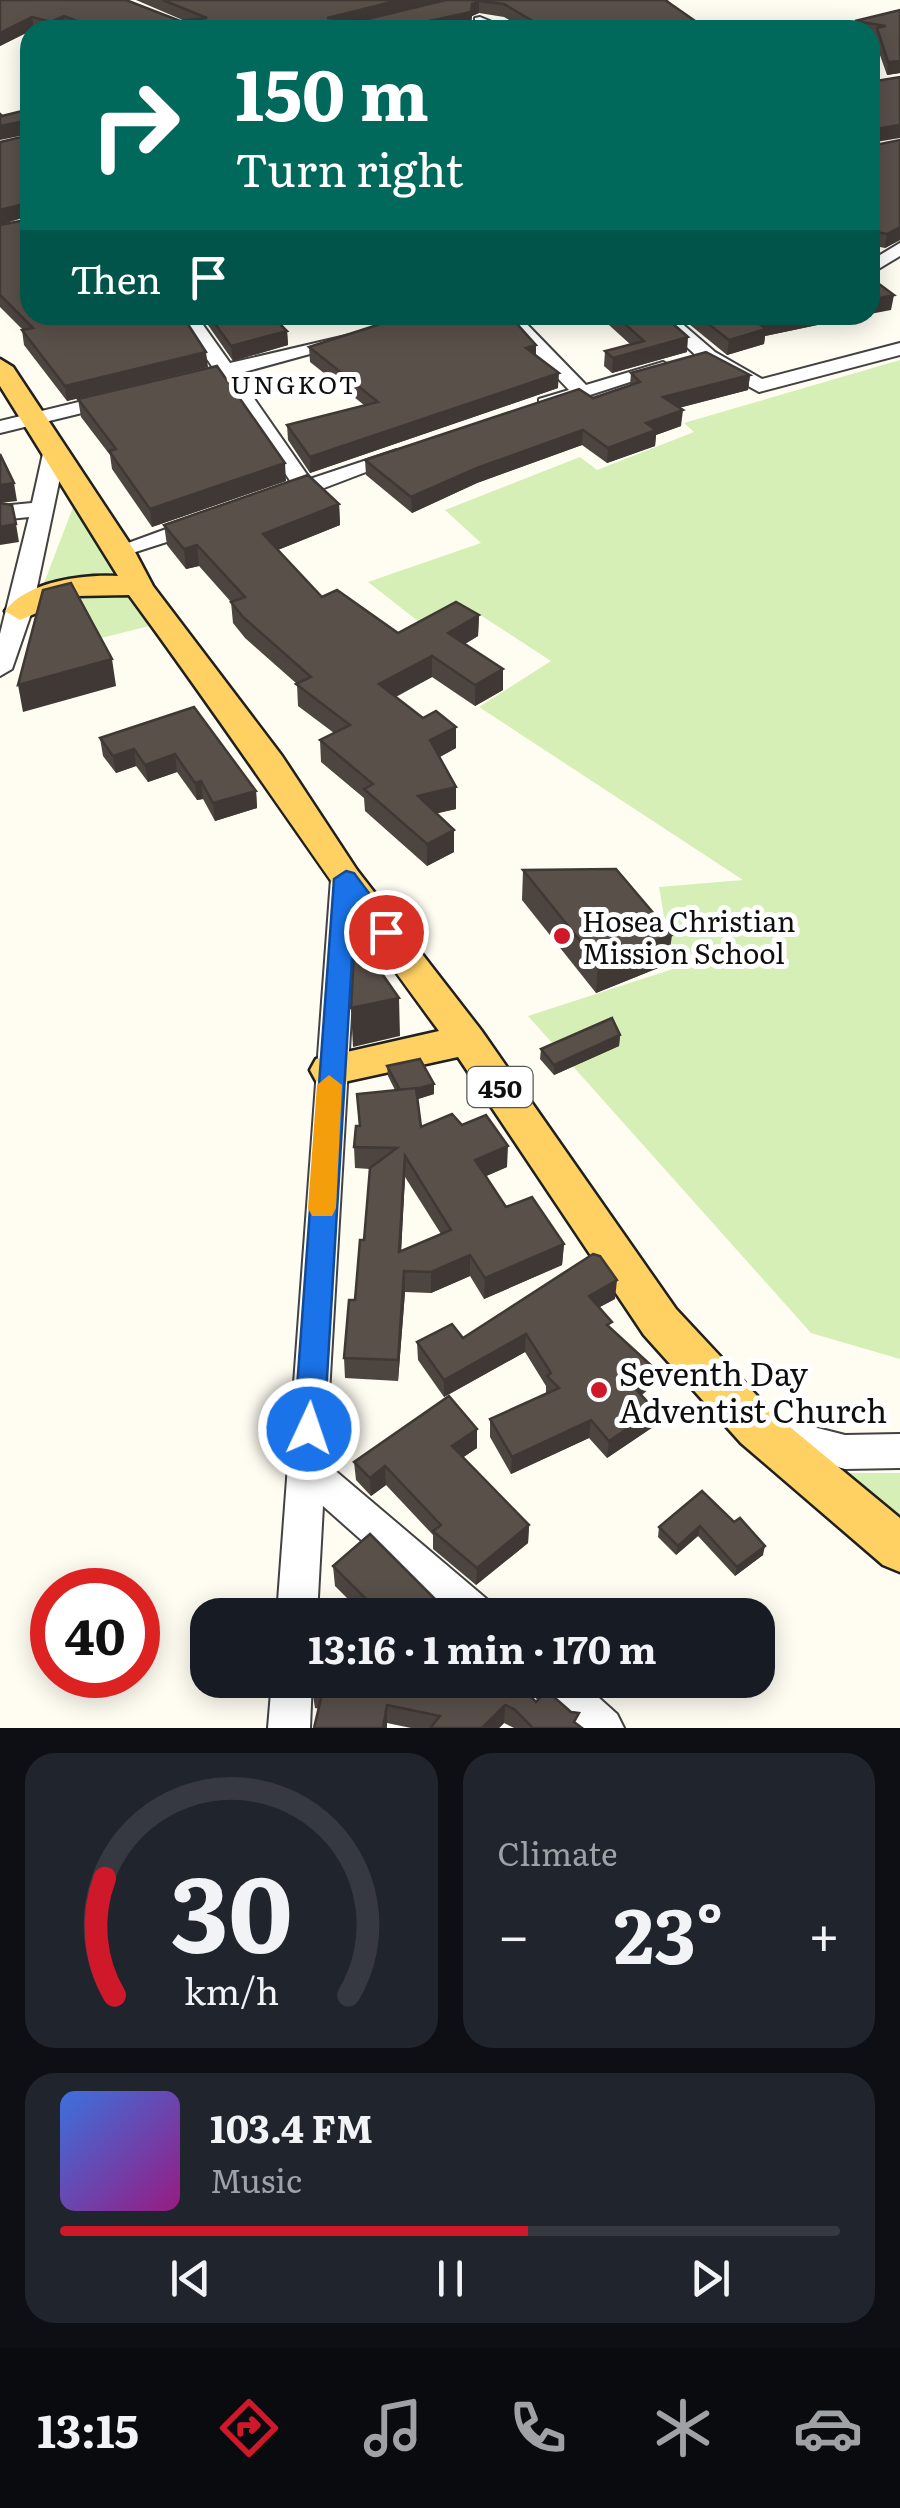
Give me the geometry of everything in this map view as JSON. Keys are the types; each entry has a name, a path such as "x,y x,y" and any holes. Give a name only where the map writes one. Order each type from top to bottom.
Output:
{"main road":[{"name":"450","path":"0,367 120,550 139,588 270,764 346,879 467,1040 660,1322 757,1428 900,1549"},
{"path":"20,611 40,598 82,585 139,588"},
{"path":"330,1070 467,1040"}],"street":[{"path":"194,325 306,488"},
{"path":"170,386 359,334 352,325"},
{"path":"517,325 580,391"},
{"path":"675,325 708,356 759,386 900,349"},
{"path":"528,410 580,391 708,356"},
{"path":"0,426 131,395"},
{"path":"269,501 425,446"},
{"path":"0,669 20,611 55,449"},
{"path":"0,514 42,510"},
{"path":"120,550 213,519"},
{"path":"298,1598 330,1070 346,879"},
{"path":"757,1428 845,1452 900,1450"},
{"path":"306,1469 455,1598"},
{"path":"289,1728 291,1698"},
{"path":"569,1698 603,1728"}],"green space":[{"path":"900,360 900,1359 811,1333 528,1016 673,969 659,887 743,880 479,707 551,661 471,609 432,632 368,582 481,543 445,510 580,457 597,470 694,432 684,423"},
{"path":"73,507 124,578 73,579 43,586"},
{"path":"113,594 138,601 153,625 93,640 73,598"},
{"path":"837,1473 900,1473 900,1526"}],"building":[{"path":"0,0 126,0 177,20 32,17 0,33"},
{"path":"163,0 400,0 327,18 348,20 189,20 207,18"},
{"path":"446,0 665,0 694,20 531,20 504,4 479,1 472,4 471,12 434,20 363,20"},
{"path":"900,10 900,61 888,62 880,37 880,27 886,26 880,25 880,20 859,20"},
{"path":"900,77 900,125 880,128 880,80"},
{"path":"20,112 20,122 0,126 2,116"},
{"path":"20,137 20,205 0,210 0,142"},
{"path":"900,140 900,227 887,234 880,233 880,144"},
{"path":"20,221 20,315 0,295 0,225"},
{"path":"880,285 894,295 880,298"},
{"path":"30,325 188,325 206,352 65,386 22,330 33,328"},
{"path":"216,325 281,325 287,331 231,346"},
{"path":"377,325 518,325 536,345 526,348 559,373 310,457 287,425 378,402 309,347"},
{"path":"626,325 674,325 688,337 613,358 605,351 644,341"},
{"path":"710,325 761,325 766,329 729,340"},
{"path":"706,352 750,375 663,397 683,410 646,423 656,430 608,448 583,430 477,468 411,497 365,460 579,389 593,398 640,382 631,373"},
{"path":"217,366 285,463 150,509 109,451 116,449 78,399"},
{"path":"0,454 14,483 0,485"},
{"path":"308,475 339,504 263,534 322,597 337,590 398,633 456,602 479,615 448,633 503,669 475,685 432,656 379,684 423,718 436,711 456,727 430,740 456,787 418,796 454,830 427,844 364,789 373,784 320,740 350,725 296,684 311,677 243,617 231,602 245,597 197,545 184,549 164,525"},
{"path":"0,503 12,505 16,524 0,527"},
{"path":"71,583 112,659 18,685 43,590"},
{"path":"194,707 256,791 213,803 201,781 195,783 175,754 145,765 134,749 113,756 100,738"},
{"path":"616,869 672,935 598,963 523,870"},
{"path":"355,935 399,998 351,1008"},
{"path":"612,1018 620,1035 554,1065 541,1049"},
{"path":"420,1059 434,1084 400,1090 387,1066"},
{"path":"416,1088 421,1127 452,1114 462,1125 486,1115 508,1146 475,1160 506,1207 532,1197 564,1244 485,1278 470,1255 431,1272 404,1271 398,1360 344,1358 349,1300 355,1300 360,1240 364,1240 370,1168 397,1148 354,1147 356,1126 360,1126 357,1094","holes":["405,1156 451,1230 399,1252"]},
{"path":"593,1254 600,1256 617,1280 589,1296 612,1322 607,1325 654,1368 633,1386 655,1410 609,1441 591,1420 512,1457 490,1419 559,1388 547,1376 551,1373 526,1334 444,1380 417,1342 452,1324 463,1338"},
{"path":"449,1396 477,1429 452,1446 529,1525 477,1568 433,1531 441,1525 385,1466 370,1478 354,1462"},
{"path":"702,1491 734,1522 740,1518 765,1546 737,1567 700,1526 678,1546 659,1527"},
{"path":"370,1534 434,1598 365,1598 333,1566"},
{"path":"321,1698 532,1698 536,1702 540,1698 555,1698 571,1712 579,1713 574,1722 582,1728 533,1728 505,1705 482,1728 430,1728 440,1716 387,1705 383,1728 314,1728"}],"slow traffic":[{"path":"322,1208 329,1085"}],"place":[{"name":"Hosea Christian Mission School","path":"562,936"},
{"name":"Seventh Day Adventist Church","path":"599,1390"}],"district":[{"name":"UNGKOT","path":"295,383"}],"route":[{"path":"309,1429 330,1070 346,879 386,932"}]}
